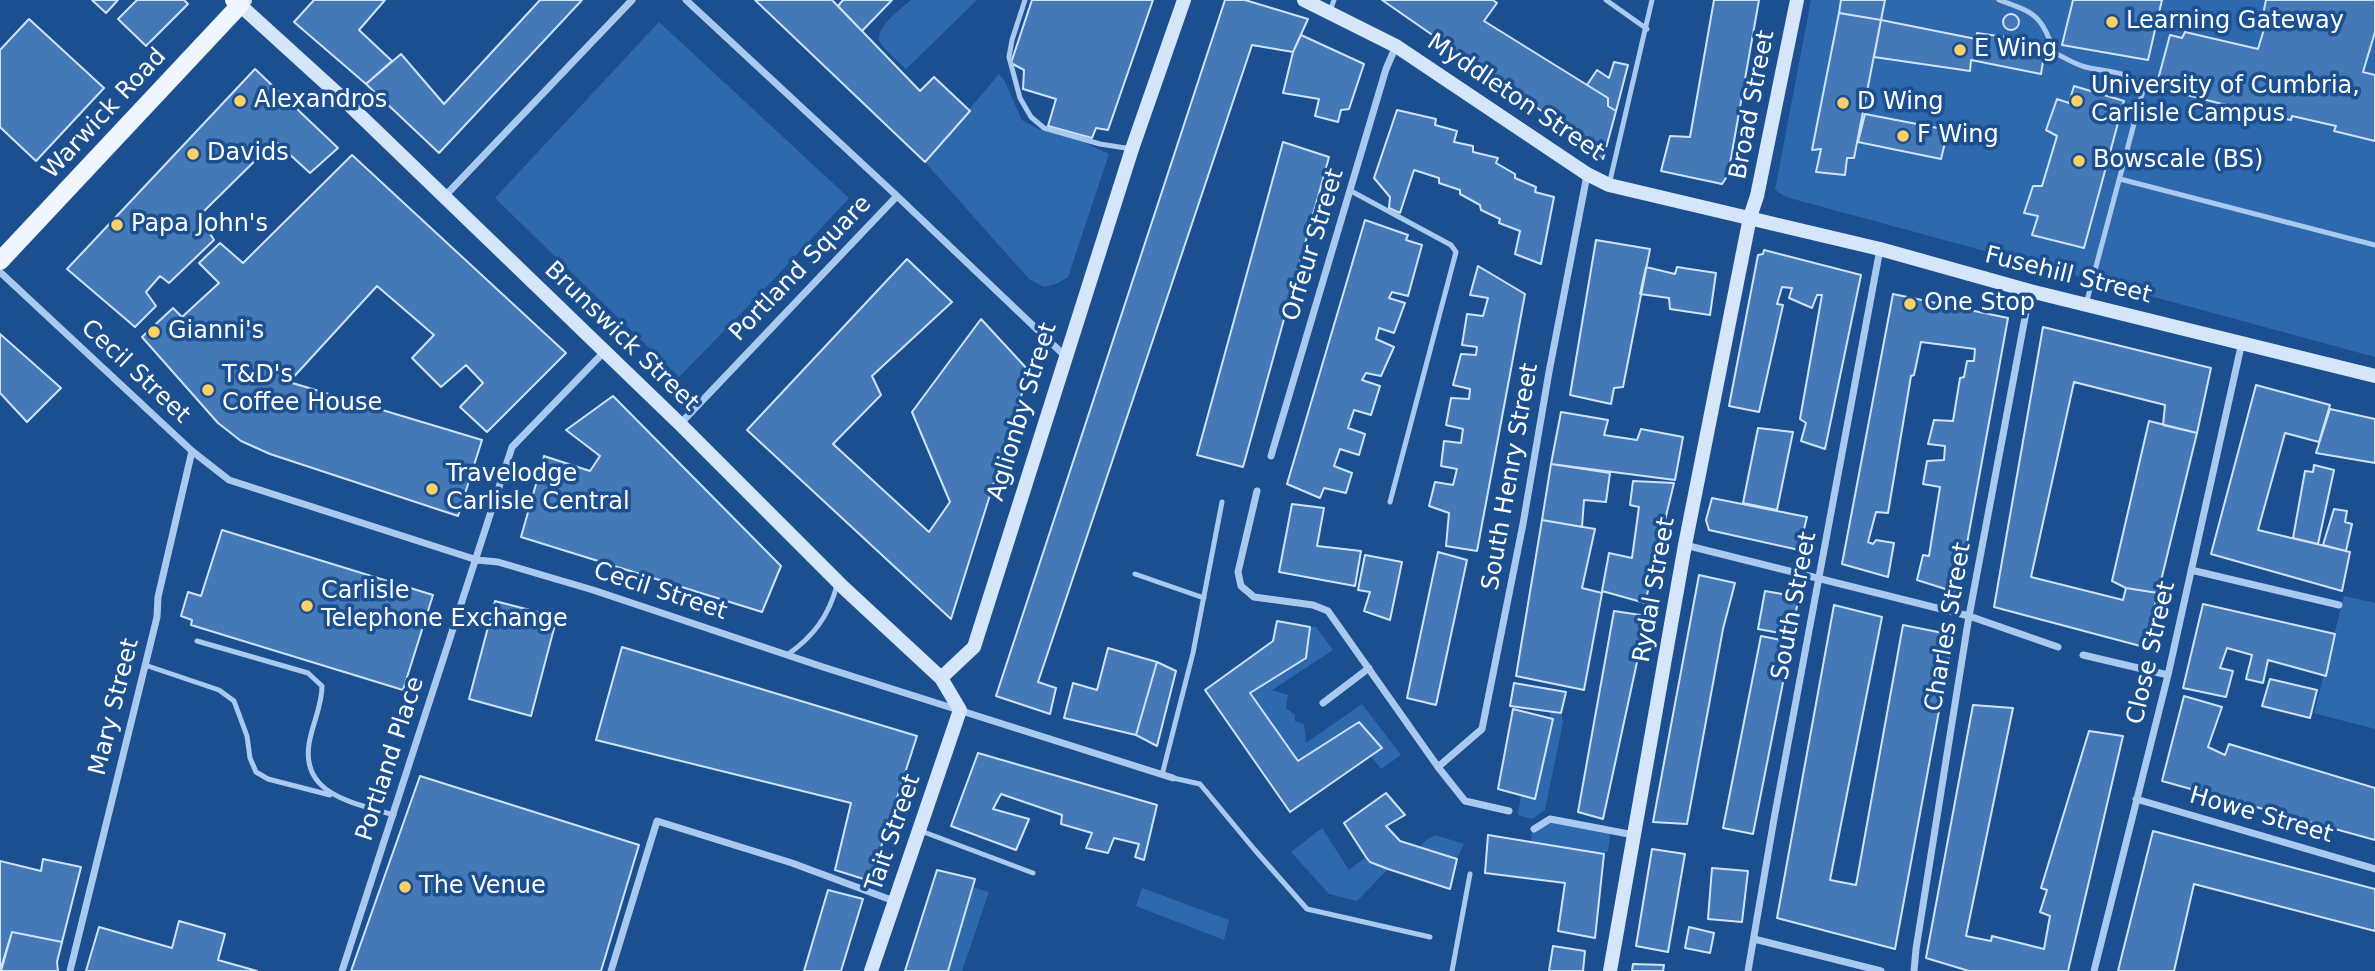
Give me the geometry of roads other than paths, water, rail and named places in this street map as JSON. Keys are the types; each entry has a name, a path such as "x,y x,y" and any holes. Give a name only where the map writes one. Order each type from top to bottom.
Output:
{"main road":[{"name":"Warwick Road","path":"0,261 240,2"}],"street":[{"path":"443,197 632,0"},
{"name":"Portland Square","path":"680,424 897,196 686,0"},
{"name":"Aglionby Street","path":"941,678 974,647 1132,149 1184,0"},
{"name":"Myddleton Street","path":"1304,0 1332,6 1587,174 1609,185 1750,217"},
{"name":"Broad Street","path":"1750,217 1757,196 1797,0"},
{"name":"Brunswick Street","path":"240,2 605,351 838,582 941,678 960,710"},
{"name":"Orfeur Street","path":"1271,456 1386,69 1396,46"},
{"name":"South Henry Street","path":"1438,767 1482,729 1524,524 1549,372 1587,174"},
{"path":"897,196 1065,356"},
{"name":"Fusehill Street","path":"1750,217 1880,249 2030,291 2375,376"},
{"name":"Rydal Street","path":"1609,971 1685,545 1750,217"},
{"name":"South Street","path":"1748,971 1880,249"},
{"name":"Cecil Street","path":"0,272 192,451 229,480 477,560 498,562 593,590 1173,778"},
{"name":"Charles Street","path":"1914,971 1969,616 2030,291"},
{"name":"Close Street","path":"2094,971 2168,675 2242,342"},
{"name":"Portland Place","path":"342,971 512,447 605,351"},
{"name":"Mary Street","path":"69,971 157,617 158,597 192,451"},
{"path":"1257,491 1238,572 1241,586 1254,597 1313,605 1328,611 1465,801 1509,811"},
{"path":"1685,545 1969,616 2059,647"},
{"path":"2191,570 2339,605"},
{"path":"2083,654 2168,675"},
{"path":"1323,703 1369,668"},
{"name":"Tait Street","path":"872,971 960,710"},
{"name":"Howe Street","path":"2136,799 2375,869"},
{"path":"1534,829 1550,819 1635,835"},
{"path":"611,971 657,821 792,863 894,901"},
{"path":"1754,939 1881,971"}],"lane":[{"path":"1026,0 1009,57 1020,97 1031,117 1044,128 1100,144 1132,149"},
{"path":"1606,0 1647,29"},
{"path":"1609,185 1652,0"},
{"path":"1999,0 2029,10 2040,19 2055,53 2082,66 2109,69 2129,76 2142,85 2143,90 2120,180 2086,304"},
{"path":"2120,180 2375,246"},
{"path":"1351,191 1451,245 1456,252 1390,502"},
{"path":"1162,775 1193,653 1222,502"},
{"path":"1135,574 1204,598"},
{"path":"787,655 807,642 832,605 838,582"},
{"path":"197,641 308,674 322,686 322,701 309,742 308,761 322,788 335,796"},
{"path":"145,665 219,690 234,701 256,772 268,779 394,815"},
{"path":"1173,778 1200,783 1307,909 1430,937"},
{"path":"919,830 1033,873"},
{"path":"1452,971 1470,874"}],"place":[{"name":"Learning Gateway","path":"2112,22"},
{"name":"E Wing","path":"1960,50"},
{"name":"Alexandros","path":"240,101"},
{"name":"University of Cumbria, Carlisle Campus","path":"2077,101"},
{"name":"D Wing","path":"1843,103"},
{"name":"F Wing","path":"1903,136"},
{"name":"Davids","path":"193,154"},
{"name":"Bowscale (BS)","path":"2079,161"},
{"name":"Papa John's","path":"117,225"},
{"name":"One Stop","path":"1910,304"},
{"name":"Gianni's","path":"154,332"},
{"name":"T&D's Coffee House","path":"208,390"},
{"name":"Travelodge Carlisle Central","path":"432,489"},
{"name":"Carlisle Telephone Exchange","path":"307,606"},
{"name":"The Venue","path":"405,887"}]}
